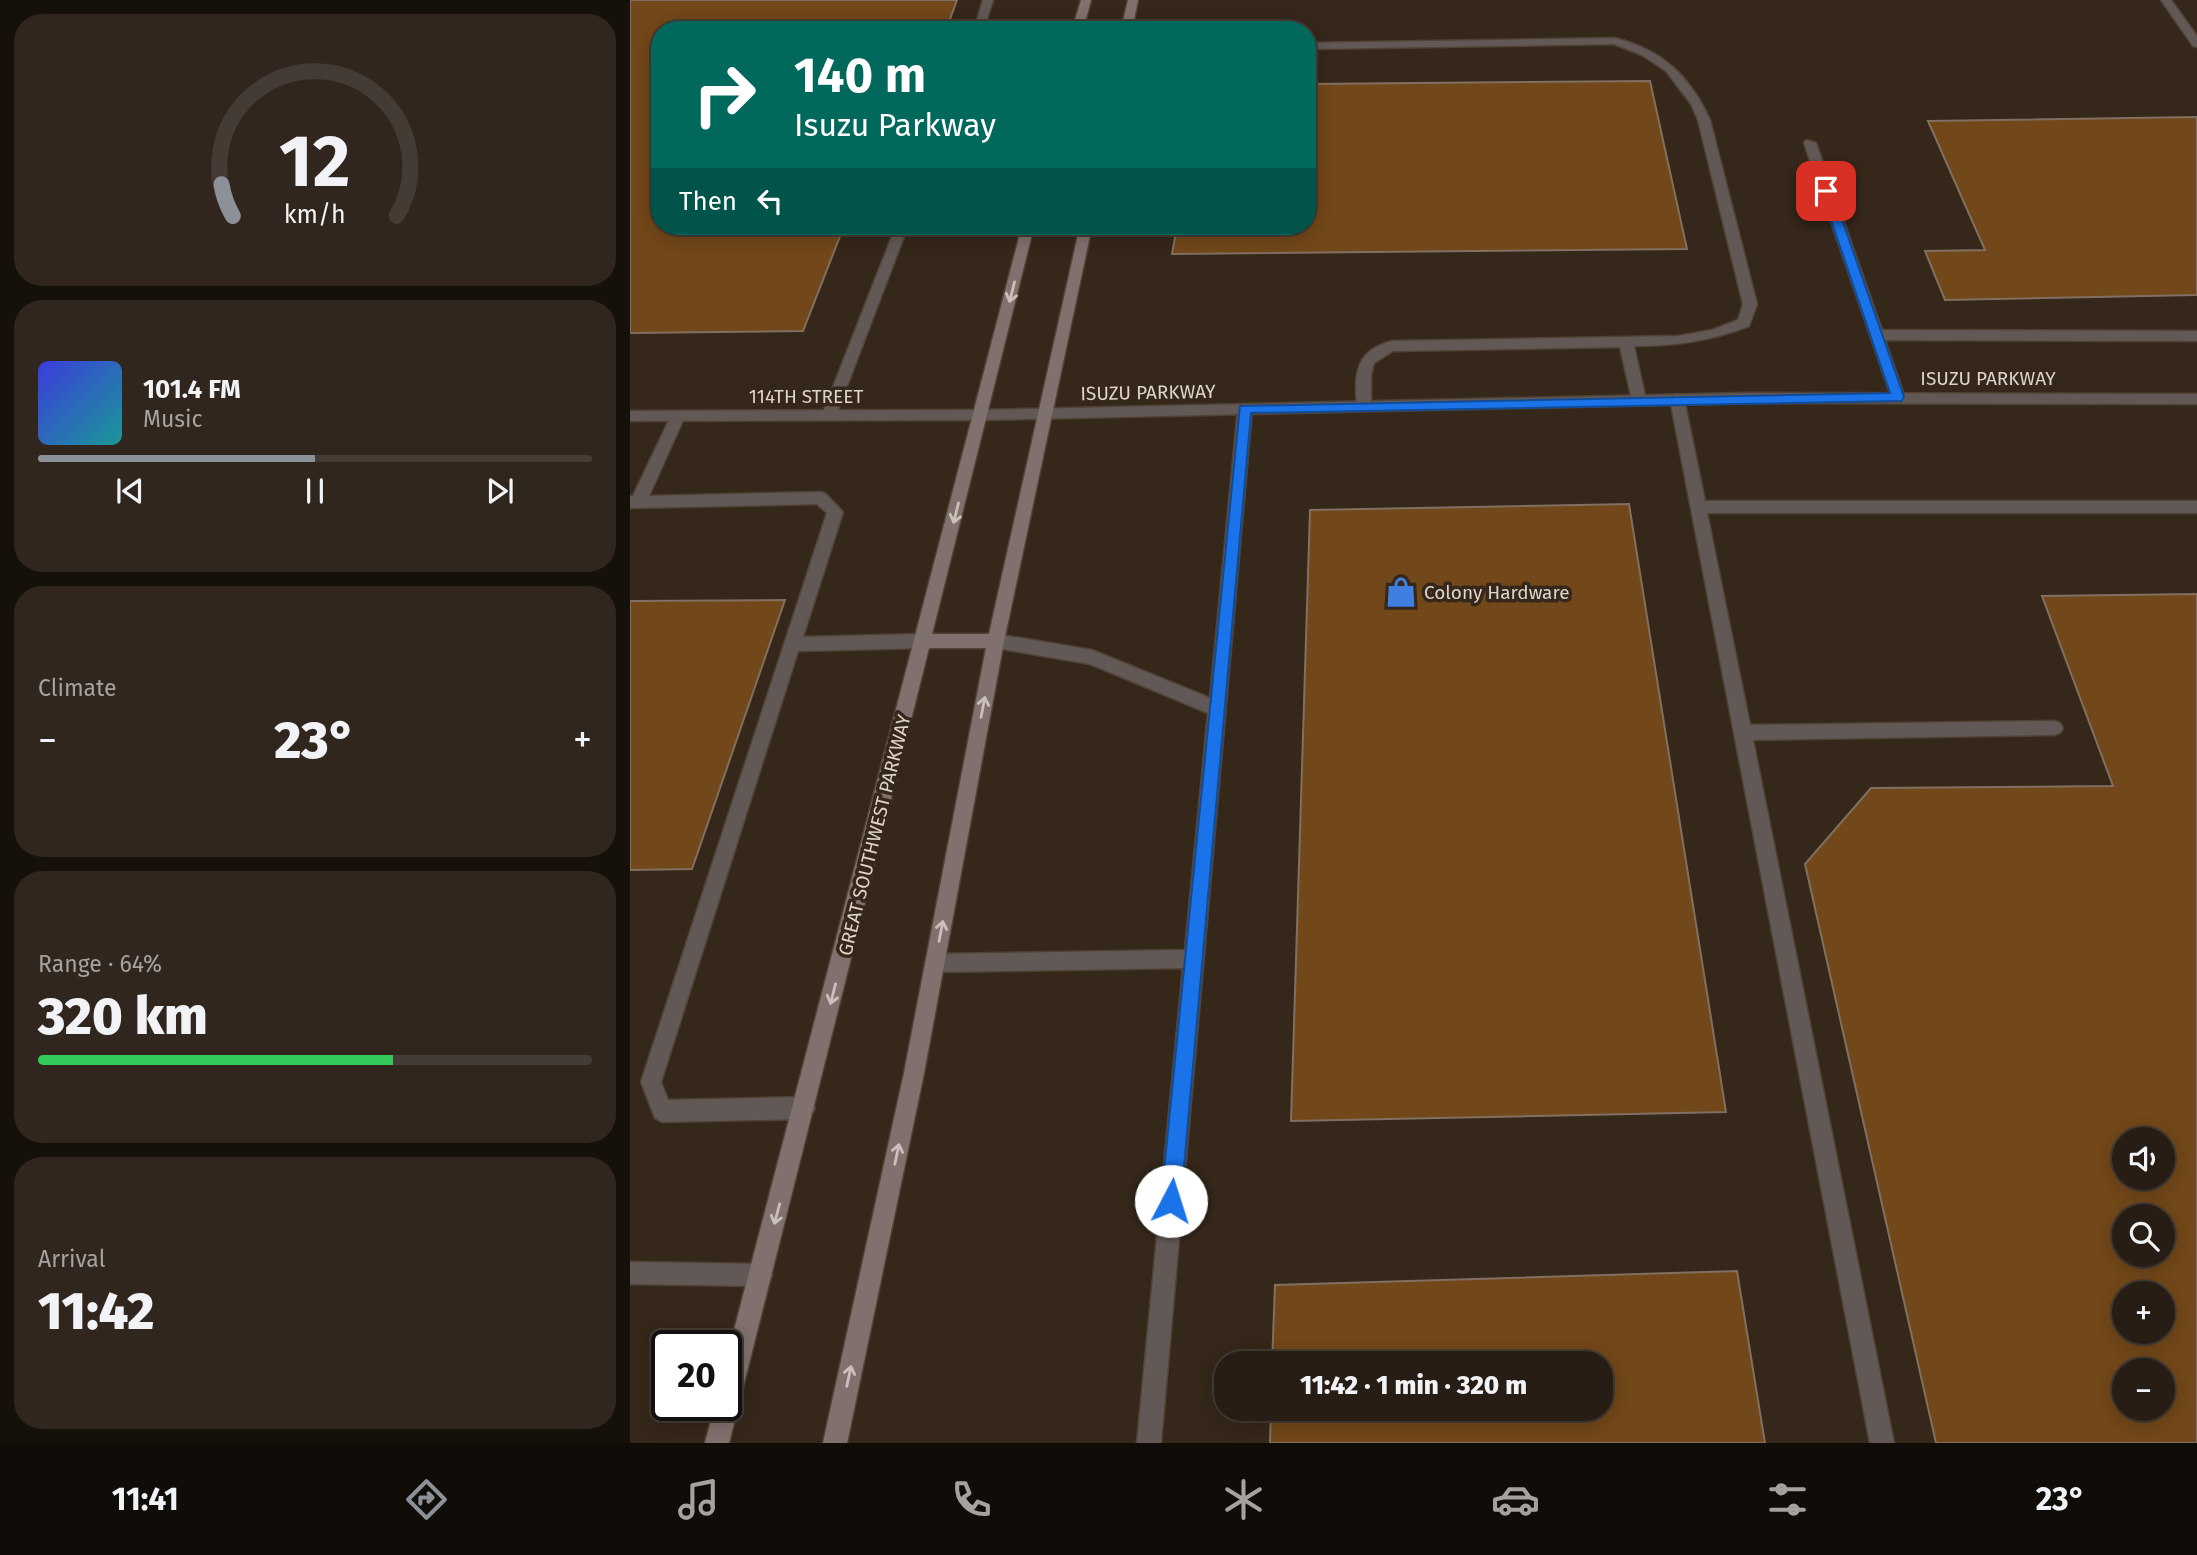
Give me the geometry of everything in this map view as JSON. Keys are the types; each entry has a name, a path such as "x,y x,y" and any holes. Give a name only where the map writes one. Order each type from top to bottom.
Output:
{"street":[{"path":"981,21 988,0"},
{"path":"1079,21 1086,0"},
{"path":"1128,21 1133,0"},
{"path":"2166,0 2197,44"},
{"path":"1316,46 1615,41 1643,50 1666,63 1693,93 1704,120 1750,304 1744,323 1715,334 1678,341 1392,346 1372,352 1364,363 1364,406"},
{"path":"1810,143 1898,397"},
{"path":"829,415 899,235"},
{"name":"GREAT SOUTHWEST PARKWAY","path":"717,1443 1026,235"},
{"path":"835,1443 935,963 996,641 1084,235"},
{"path":"1876,335 2197,336"},
{"path":"1626,341 1639,400"},
{"path":"1677,399 1882,1443"},
{"name":"ISUZU PARKWAY","path":"981,415 1677,399 2197,399"},
{"path":"1149,1443 1245,409"},
{"name":"114TH STREET","path":"630,416 981,415"},
{"path":"678,416 635,501 821,498 835,512 650,1082 662,1111 804,1108"},
{"path":"1698,507 2197,507"},
{"path":"792,644 996,641 1092,657 1217,709"},
{"path":"1743,733 2054,728"},
{"path":"935,963 1194,958"},
{"path":"630,1273 761,1275"}],"building":[{"path":"630,0 957,0 949,21 651,21 651,235 840,235 803,331 630,333"},
{"path":"1650,81 1687,249 1172,254 1175,235 1316,235 1316,84"},
{"path":"2197,117 2197,295 1945,300 1925,251 1985,250 1928,121"},
{"path":"1629,504 1726,1112 1291,1121 1310,510"},
{"path":"2197,594 2197,1443 1936,1443 1805,864 1871,788 2113,786 2042,596"},
{"path":"785,600 692,869 630,870 630,601"},
{"path":"1737,1271 1765,1443 1270,1443 1271,1421 1613,1421 1613,1351 1272,1351 1275,1285"}],"place":[{"name":"Colony Hardware","path":"1401,592"}],"route":[{"path":"1171,1201 1245,409 1898,397 1826,191"}]}
